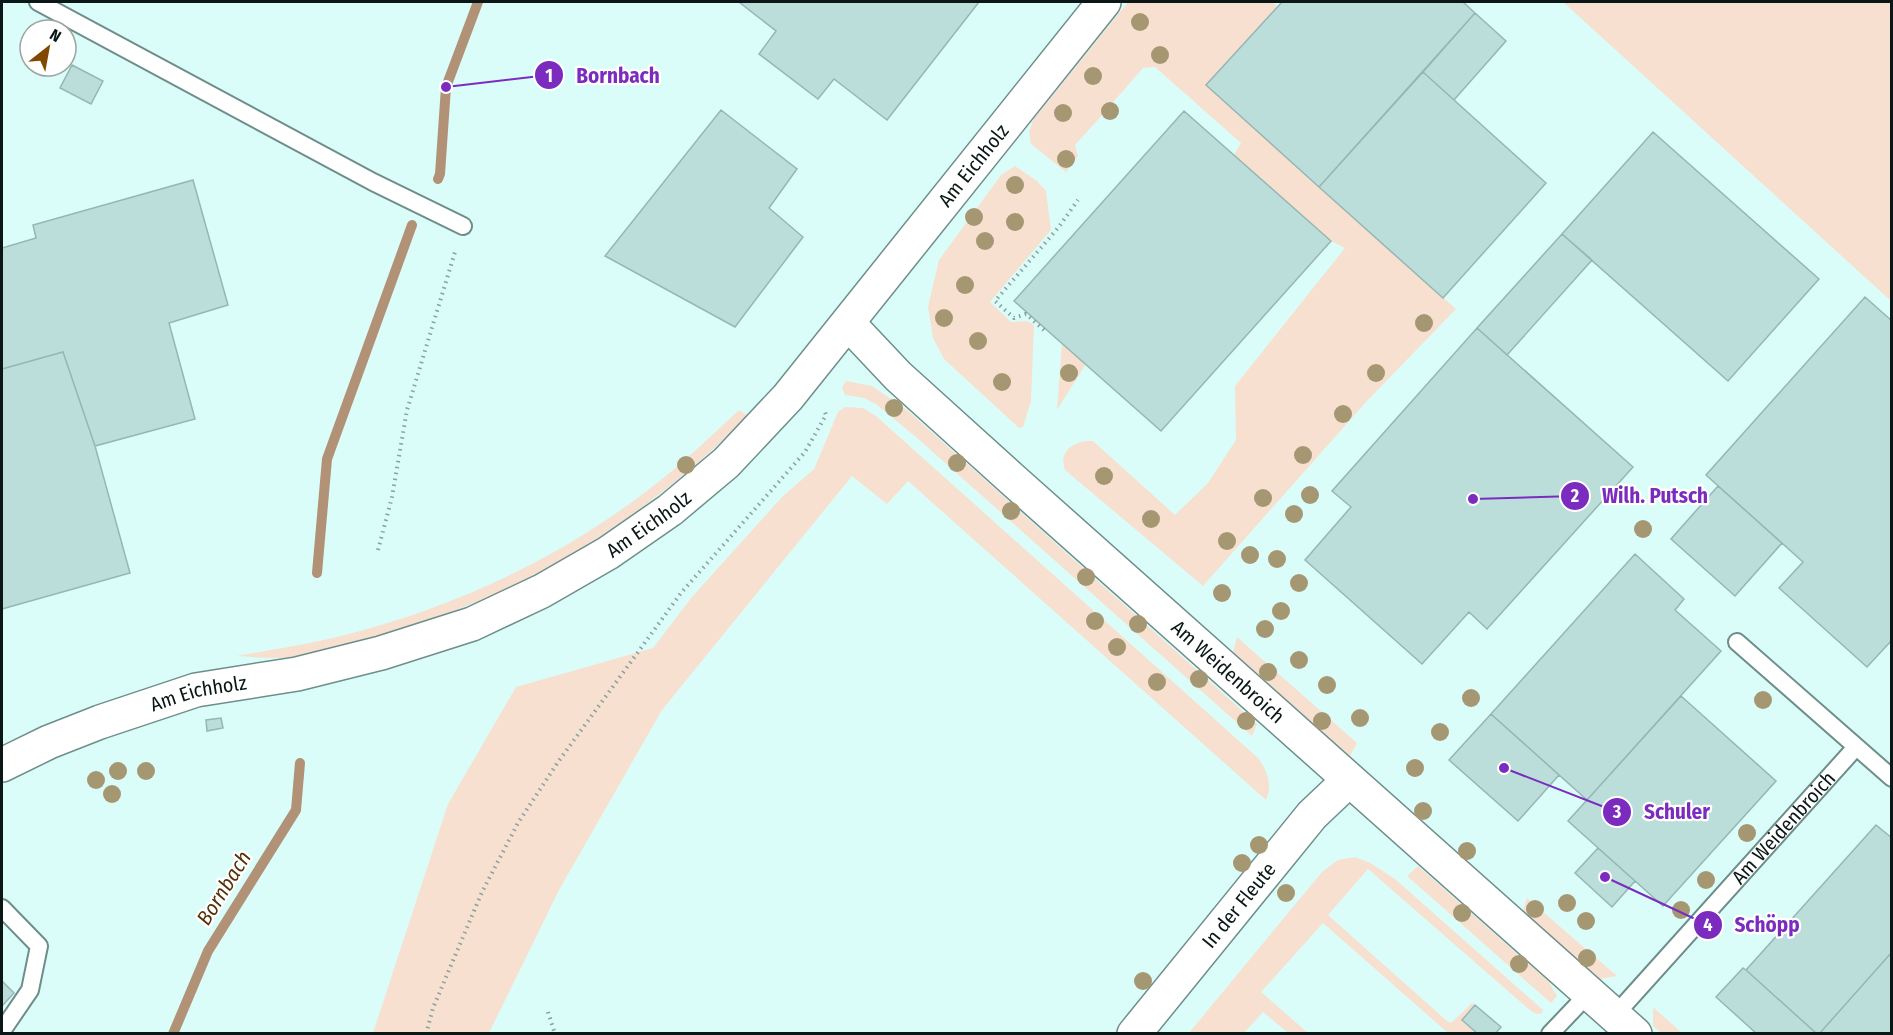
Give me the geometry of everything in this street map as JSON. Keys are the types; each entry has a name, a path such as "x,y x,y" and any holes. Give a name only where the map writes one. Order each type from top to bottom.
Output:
{"main road":[{"name":"Am Eichholz","path":"2,765 49,742 100,722 196,690 297,674 381,653 472,624 542,591 608,553 670,510 726,463 788,397 1104,2"},
{"name":"Am Weidenbroich","path":"848,323 907,384 1625,1024"},
{"name":"In der Fleute","path":"1134,1034 1312,815 1349,780"}],"lane":[{"path":"38,2 373,182 464,226"},
{"path":"1737,642 1892,778"},
{"name":"Am Weidenbroich","path":"1625,1024 1856,747"},
{"path":"2,908 39,946 30,990 2,1031"},
{"path":"1550,1034 1589,993"}],"path":[{"path":"1044,330 1026,314 1014,318 995,301 1058,228 1078,200"},
{"path":"378,550 392,497 407,410 464,226"},
{"path":"426,1034 433,1008 482,892 518,823 558,762 681,592 806,452 826,415 811,369"},
{"path":"548,1012 555,1034"}],"shaded area":[{"path":"1128,2 1272,2 1277,6 1207,85 1456,309 1366,402 1203,586 1065,470 1063,463 1066,452 1074,444 1093,441 1175,515 1208,483 1236,440 1235,386 1345,248 1331,241 1234,155 1241,143 1155,67 1143,68 1109,107 1115,114 1112,118 1105,112 1075,145 1078,156 1066,172 1031,144 1029,132 1033,120"},
{"path":"1563,2 1891,2 1891,301"},
{"path":"1015,166 1037,181 1046,191 1051,230 990,302 1011,322 1027,321 1034,325 1031,401 1023,427 1019,428 944,359 933,338 928,307 939,260 1001,175"},
{"path":"1062,343 1086,364 1057,410"},
{"path":"846,381 872,386 907,410 1257,724 1252,736 916,437 876,404 864,398 845,395 842,388"},
{"path":"845,407 863,408 876,416 1258,758 1268,778 1269,789 1266,800 908,481 887,504 852,476 662,710 559,890 489,1033 373,1033 448,804 516,687 653,648 692,597 782,497 814,469 838,412"},
{"path":"739,410 747,415 707,455 663,491 585,546 502,590 414,625 319,652 284,658 236,656 323,640 374,627 442,604 508,576 572,542 646,492"},
{"path":"1237,637 1357,743 1350,756 1233,652"},
{"path":"1355,857 1370,863 1395,879 1543,1010 1542,1013 1537,1014 1531,1011 1368,869 1328,915 1447,1021 1451,1023 1472,1003 1475,1005 1478,1033 1448,1033 1323,923 1261,992 1308,1033 1288,1033 1263,1012 1244,1033 1188,1034 1322,872 1338,860"},
{"path":"1418,866 1549,982 1557,996 1551,1003 1407,876"},
{"path":"1527,898 1617,976 1600,979 1523,911"},
{"path":"1653,1007 1682,1033 1661,1033 1653,1026"}],"building":[{"path":"739,2 979,2 887,120 834,79 818,99 759,54 776,31"},
{"path":"1282,2 1463,2 1475,13 1319,187 1206,85"},
{"path":"1475,13 1506,41 1454,100 1423,72"},
{"path":"78,68 103,81 91,104 60,88 65,78 78,78"},
{"path":"1423,72 1546,183 1443,298 1319,187"},
{"path":"721,110 797,169 769,208 803,237 735,327 605,256"},
{"path":"1184,111 1331,241 1161,431 1014,301"},
{"path":"1653,132 1819,279 1728,381 1562,234"},
{"path":"193,180 228,305 169,323 195,419 95,446 63,352 2,369 2,248 36,238 33,225"},
{"path":"1562,234 1592,260 1507,355 1477,328"},
{"path":"1865,297 1892,321 1892,640 1867,667 1779,588 1803,562 1706,475"},
{"path":"1477,328 1633,467 1487,629 1469,612 1422,664 1305,560 1351,507 1332,491"},
{"path":"63,352 95,446 130,573 2,609 2,369"},
{"path":"1718,486 1782,543 1735,596 1671,539"},
{"path":"1635,554 1684,599 1675,610 1721,651 1587,800 1491,714"},
{"path":"1681,696 1776,781 1663,906 1568,821"},
{"path":"1491,714 1559,775 1518,821 1449,760"},
{"path":"221,718 223,728 207,731 206,720"},
{"path":"1876,825 1892,838 1892,952 1817,1034 1746,970"},
{"path":"1598,848 1635,881 1612,907 1575,873"},
{"path":"1892,952 1892,1034 1819,1034"},
{"path":"1743,968 1817,1034 1757,1034 1716,997"},
{"path":"2,981 14,993 2,1006"},
{"path":"1475,1005 1501,1027 1495,1034 1478,1034 1462,1020"}],"waterway":[{"name":"Bornbach","path":"438,179 446,87 478,2"},
{"name":"Bornbach","path":"317,573 327,459 412,225"},
{"name":"Bornbach","path":"173,1034 208,951 296,810 300,763"}],"place":[{"name":"Bornbach","path":"446,87"},
{"name":"Wilh. Putsch","path":"1473,499"},
{"name":"Schuler","path":"1504,768"},
{"name":"Schöpp","path":"1605,877"}]}
